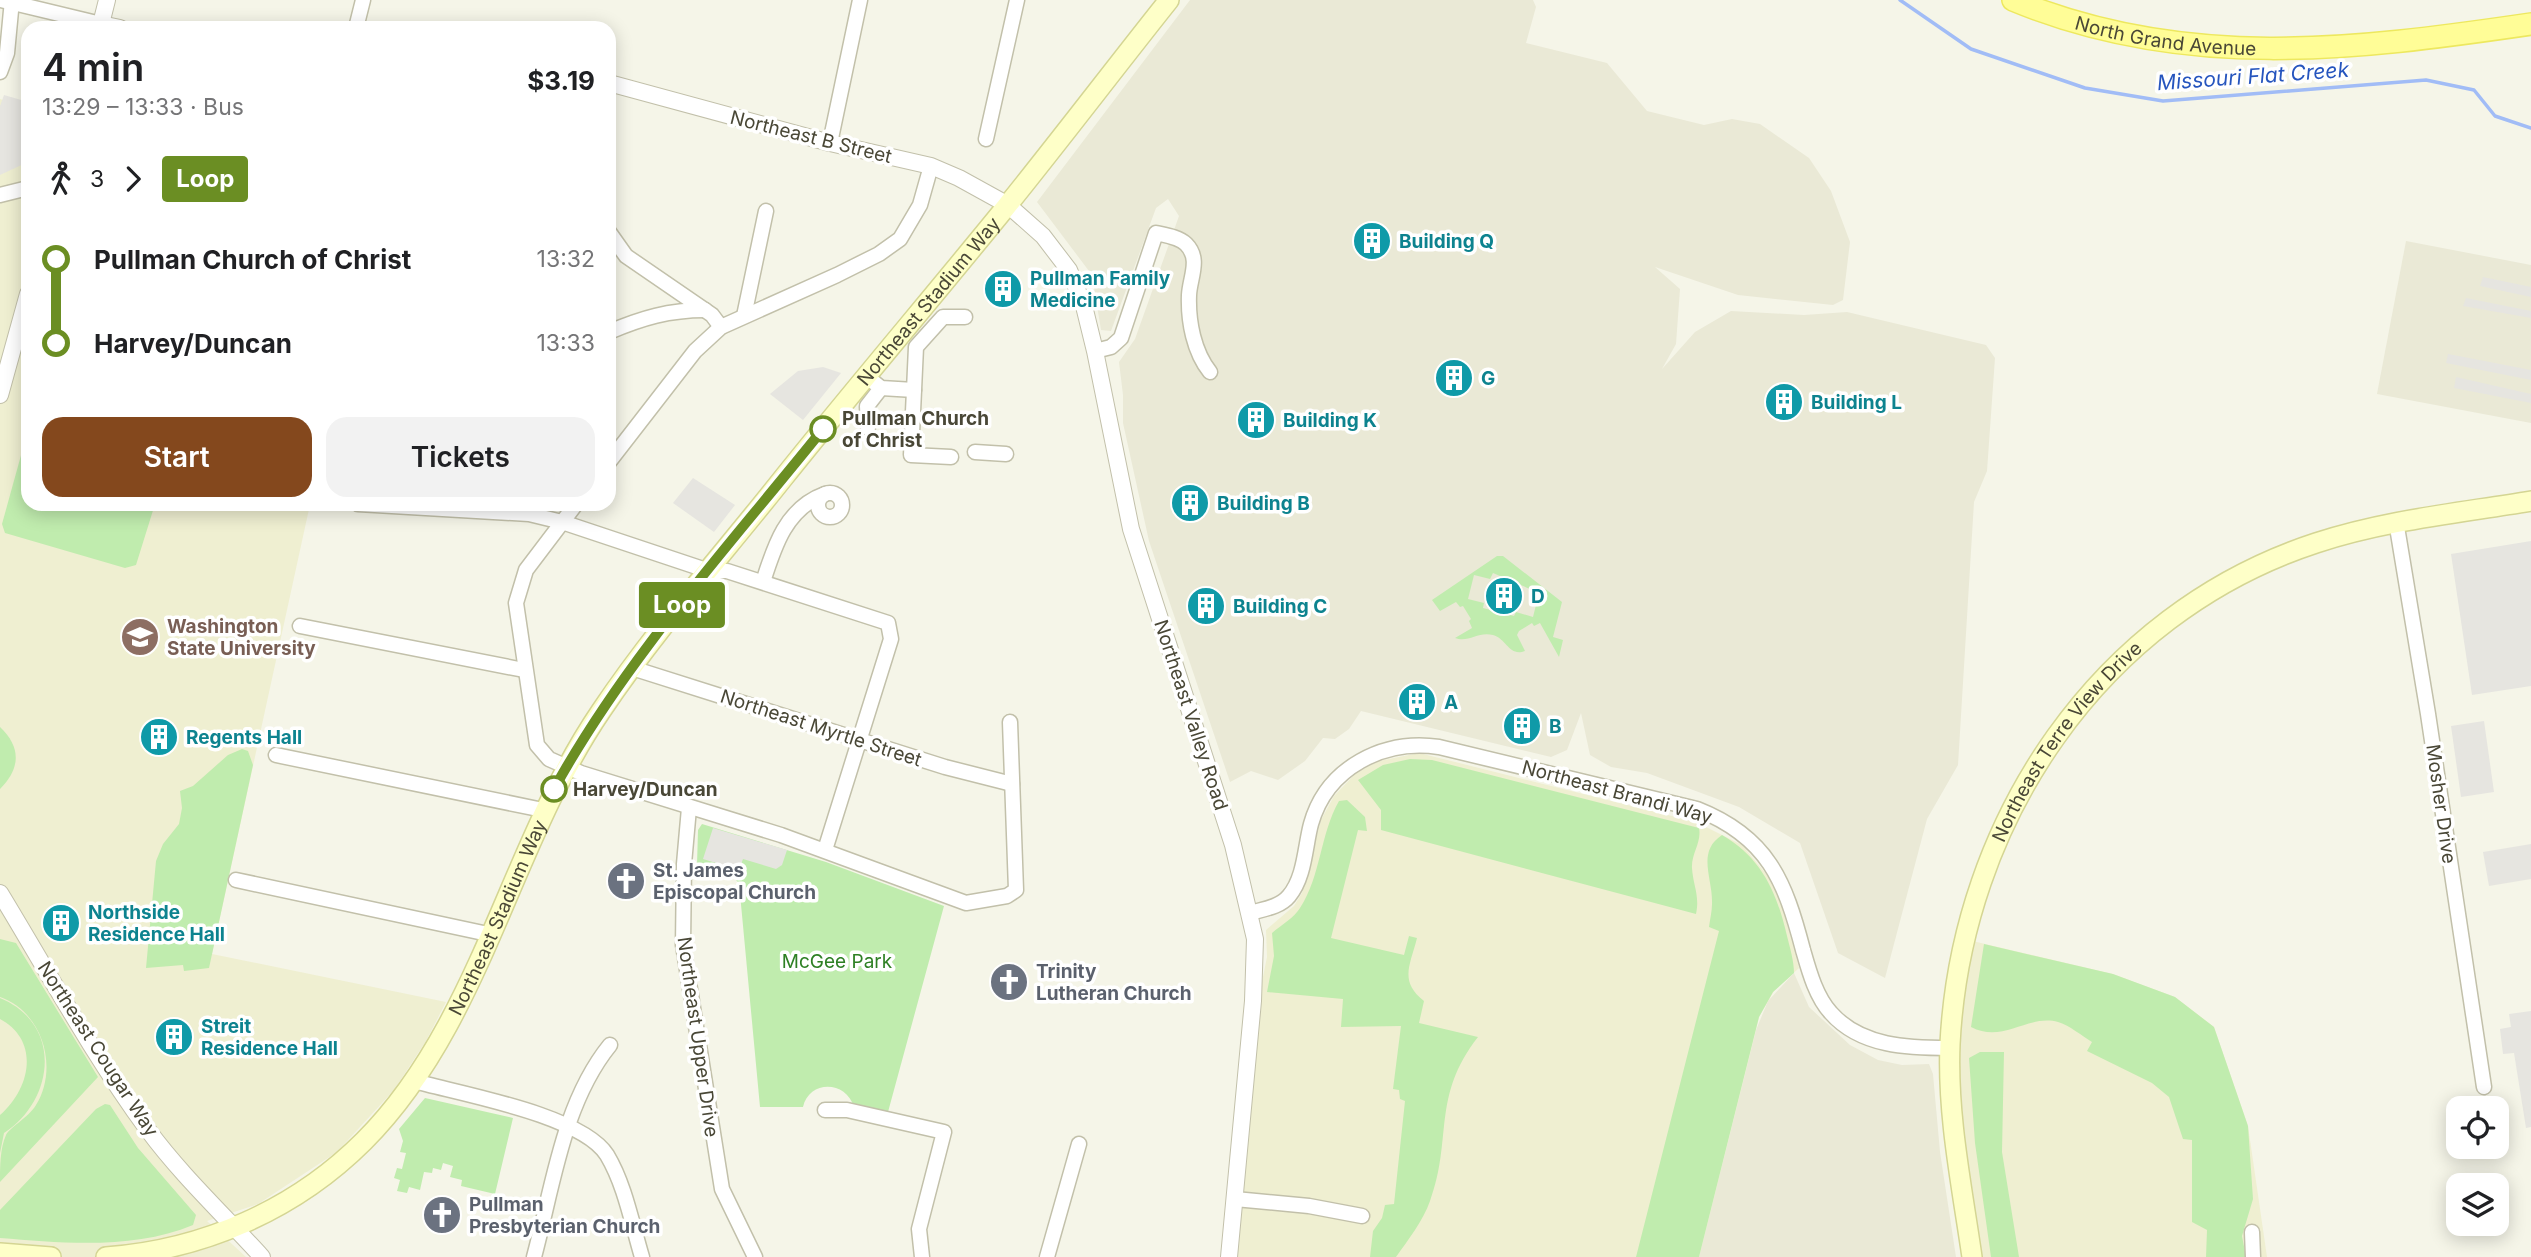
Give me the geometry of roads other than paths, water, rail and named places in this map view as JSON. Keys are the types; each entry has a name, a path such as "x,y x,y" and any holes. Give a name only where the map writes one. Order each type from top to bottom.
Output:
{"main road":[{"name":"Northeast Stadium Way","path":"106,1257 176,1247 233,1228 289,1200 341,1163 384,1119 414,1081 454,1013 543,810 566,767 632,668 709,571 873,382 1007,205 1169,0"},
{"name":"North Grand Avenue","path":"2013,0 2085,24 2171,42 2244,50 2313,50 2386,44 2531,24"},
{"name":"Northeast Terre View Drive","path":"1972,1257 1952,1109 1950,1048 1960,958 1988,860 2011,807 2035,766 2077,708 2118,665 2187,608 2249,572 2314,544 2396,521 2531,501"},
{"path":"0,1253 51,1257"}],"street":[{"path":"101,21 107,0"},
{"path":"358,21 363,0"},
{"path":"830,143 860,0"},
{"path":"985,139 1017,0"},
{"path":"0,72 7,53 8,1 82,21"},
{"name":"Northeast B Street","path":"616,85 830,143 931,166 1007,205"},
{"path":"616,452 695,351 721,327 837,275 891,246 915,217 931,166"},
{"path":"0,195 21,190"},
{"name":"Northeast Valley Road","path":"1007,205 1043,236 1069,270 1084,306 1131,529 1233,845 1250,913 1256,966 1229,1257"},
{"path":"744,316 766,211"},
{"path":"1094,351 1111,347 1121,338 1156,233 1182,240 1192,253 1194,266 1189,297 1195,350 1210,372"},
{"path":"616,242 625,256 705,310 721,327"},
{"path":"616,329 647,316 674,310 705,310"},
{"path":"951,457 911,455 918,343 946,315 965,317"},
{"path":"0,394 21,319"},
{"path":"868,428 867,406 873,382 914,390"},
{"path":"975,452 1006,454"},
{"path":"763,582 777,541 785,527 804,505 825,494"},
{"path":"478,511 529,514 562,522 709,571 727,571 883,620 891,628 891,639 825,850"},
{"path":"571,511 526,570 516,603 537,745 544,755 566,767 825,850 966,903 1007,896 1016,890 1010,722"},
{"name":"Mosher Drive","path":"2396,521 2484,1087"},
{"path":"300,626 524,670"},
{"name":"Northeast Myrtle Street","path":"632,668 945,767 1012,784"},
{"name":"Northeast Brandi Way","path":"1250,913 1279,904 1291,893 1299,877 1314,816 1339,776 1365,758 1390,748 1412,745 1439,747 1697,809 1736,828 1758,847 1781,880 1813,983 1830,1013 1879,1042 1908,1047 1950,1048"},
{"path":"276,755 543,810"},
{"name":"Northeast Upper Drive","path":"689,808 683,887 683,945 722,1189 755,1257"},
{"path":"236,880 488,934"},
{"name":"Northeast Cougar Way","path":"0,893 107,1070 148,1130 233,1228 262,1257"},
{"path":"534,1257 569,1125 598,1060 610,1045"},
{"path":"414,1081 569,1125 586,1134 606,1154 642,1257"},
{"path":"825,1110 847,1110 944,1132 919,1229 922,1257"},
{"path":"1047,1257 1079,1144"},
{"path":"1236,1199 1309,1206 1362,1216"},
{"path":"2252,1232 2253,1257"}],"waterway":[{"name":"Missouri Flat Creek","path":"1900,0 1971,49 2085,88 2163,101 2426,80 2474,90 2495,116 2531,128"}],"place":[{"name":"Building Q","path":"1372,241"},
{"name":"Pullman Family Medicine","path":"1003,289"},
{"name":"G","path":"1454,378"},
{"name":"Building L","path":"1784,402"},
{"name":"Building K","path":"1256,420"},
{"name":"Pullman Church of Christ","path":"823,429"},
{"name":"Building B","path":"1190,503"},
{"name":"D","path":"1504,596"},
{"name":"Building C","path":"1206,606"},
{"name":"Washington State University","path":"140,637"},
{"name":"A","path":"1417,702"},
{"name":"B","path":"1522,726"},
{"name":"Regents Hall","path":"159,737"},
{"name":"Harvey/Duncan","path":"554,789"},
{"name":"St. James Episcopal Church","path":"626,881"},
{"name":"Northside Residence Hall","path":"61,923"},
{"name":"Trinity Lutheran Church","path":"1009,982"},
{"name":"Streit Residence Hall","path":"174,1037"},
{"name":"Pullman Presbyterian Church","path":"442,1215"}],"park label":[{"name":"McGee Park","path":"837,961"}]}
